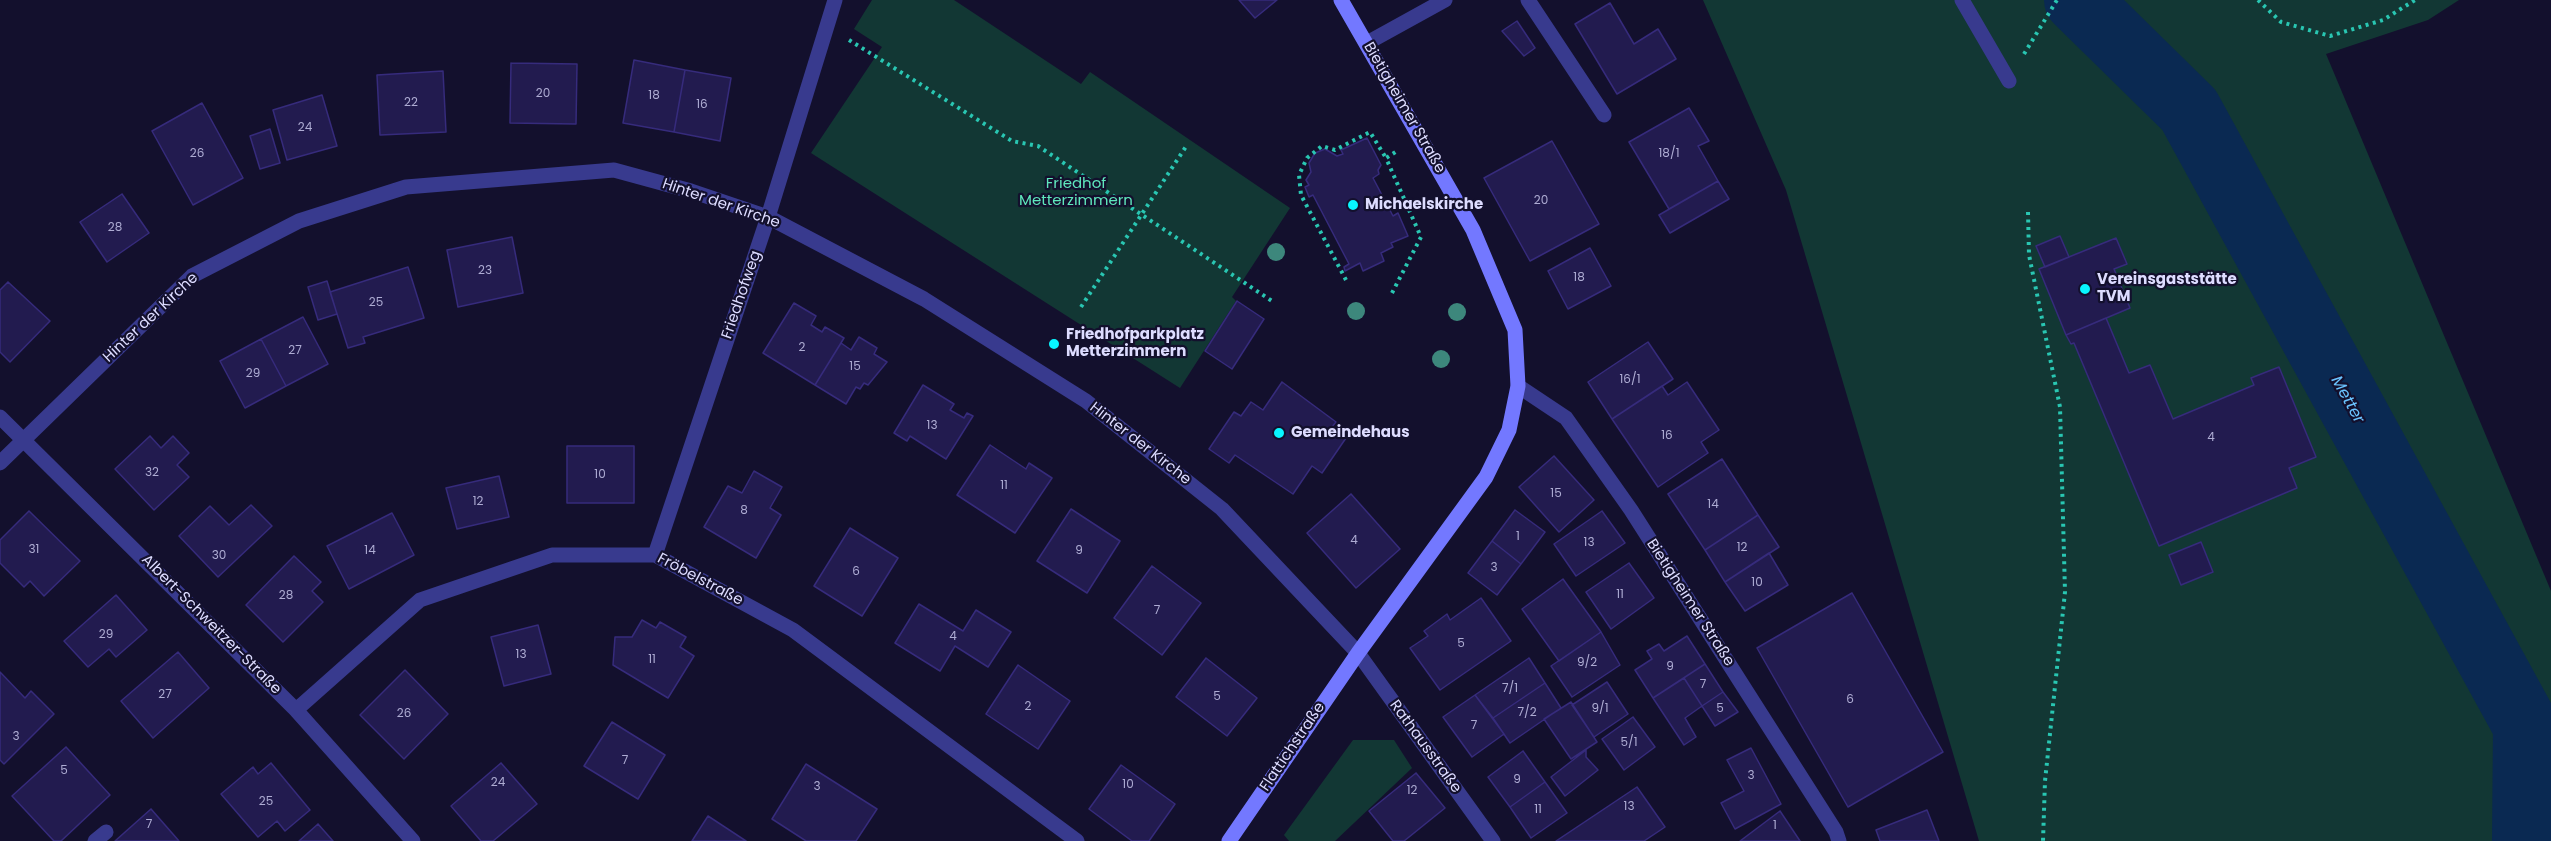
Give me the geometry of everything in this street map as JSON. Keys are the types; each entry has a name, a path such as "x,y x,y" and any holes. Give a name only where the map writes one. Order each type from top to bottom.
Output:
{"main road":[{"name":"Bietigheimer Straße","path":"1341,0 1473,230 1515,330 1518,386 1509,430 1486,477 1358,653"},
{"name":"Flattichstraße","path":"1228,841 1358,653"}],"street":[{"name":"Friedhofweg","path":"655,555 768,217 835,0"},
{"path":"1366,43 1445,0"},
{"path":"1528,0 1604,115"},
{"path":"1962,0 2009,81"},
{"name":"Hinter der Kirche","path":"0,463 192,276 299,221 406,187 614,170 691,191 768,217 924,299 1086,401 1222,509 1358,653"},
{"name":"Bietigheimer Straße","path":"1518,386 1566,418 1630,510 1830,822 1839,841"},
{"name":"Albert-Schweitzer-Straße","path":"0,417 296,710 413,841"},
{"name":"Fröbelstraße","path":"296,710 420,600 552,555 655,555 793,630 1077,841"},
{"name":"Rathausstraße","path":"1358,653 1493,841"}],"path":[{"path":"2028,48 2057,0"},
{"path":"2258,0 2281,22 2330,36 2384,20 2415,0"},
{"path":"828,26 1012,141 1038,146 1272,301"},
{"path":"1346,280 1301,195 1299,175 1306,158 1322,146 1335,150 1370,132 1386,158 1421,237 1392,293"},
{"path":"1081,307 1187,145"},
{"path":"1386,158 1398,151 1400,154"},
{"path":"2028,212 2029,255 2060,407 2065,592 2045,781 2043,841"}],"green space":[{"name":"Friedhof Metterzimmern","path":"872,0 954,0 1081,84 1090,72 1290,208 1232,297 1236,301 1180,388 811,153 882,47 854,29"},
{"path":"1703,0 2459,0 2428,20 2326,54 2551,591 2551,841 1979,841 1786,190"},
{"path":"1353,740 1394,740 1412,768 1335,841 1289,841 1284,835"}],"building":[{"path":"1239,0 1277,0 1255,18"},
{"path":"1610,3 1634,44 1658,29 1676,59 1617,94 1575,24"},
{"path":"1517,21 1535,48 1524,56 1502,31"},
{"path":"634,60 685,70 674,132 623,123"},
{"path":"511,63 577,64 576,124 510,123"},
{"path":"685,70 731,78 720,141 674,132"},
{"path":"443,71 446,132 380,135 377,75"},
{"path":"322,95 337,146 287,160 273,110"},
{"path":"202,103 243,178 193,205 152,131"},
{"path":"1689,108 1709,141 1698,146 1718,181 1669,209 1629,142"},
{"path":"270,129 280,163 260,169 250,136"},
{"name":"Michaelskirche","path":"1367,138 1381,165 1378,170 1379,174 1373,178 1393,216 1398,213 1408,236 1391,243 1393,247 1381,253 1384,261 1363,271 1360,263 1345,271 1344,267 1349,264 1313,195 1309,197 1305,187 1309,185 1306,180 1311,172 1309,163 1315,153 1325,149 1337,156 1343,154 1341,150"},
{"path":"1552,141 1599,224 1530,261 1484,178"},
{"path":"1718,181 1729,199 1670,233 1659,215"},
{"path":"122,194 149,233 107,262 80,222"},
{"path":"2060,236 2069,257 2045,267 2036,246"},
{"path":"512,237 523,293 458,307 447,250"},
{"name":"Vereinsgaststätte TVM","path":"2116,238 2127,264 2114,269 2130,308 2066,335 2039,269"},
{"path":"1590,248 1611,286 1568,309 1548,271"},
{"path":"408,267 424,318 363,337 365,343 348,348 330,292"},
{"path":"327,281 337,314 318,320 308,287"},
{"path":"8,282 50,321 10,362 0,352 0,290"},
{"path":"1237,301 1264,319 1232,369 1205,351"},
{"path":"794,303 816,316 811,325 822,332 825,327 844,338 815,385 763,353"},
{"path":"303,317 328,364 286,386 261,339"},
{"path":"2106,318 2129,373 2150,365 2173,419 2254,385 2251,378 2279,367 2316,457 2289,468 2297,488 2159,546 2074,343 2071,344 2066,335"},
{"path":"859,337 877,348 874,354 887,362 868,385 864,383 860,389 856,387 846,404 815,385 841,343 851,350"},
{"path":"261,339 286,386 245,408 220,361"},
{"path":"1648,342 1673,379 1612,419 1588,382"},
{"name":"Gemeindehaus","path":"1282,382 1336,422 1331,428 1346,438 1322,473 1312,466 1293,494 1235,455 1229,463 1209,449 1234,412 1241,416 1251,402 1263,410"},
{"path":"1687,382 1719,430 1701,442 1708,453 1658,487 1612,419 1662,386 1668,395"},
{"path":"923,385 954,404 950,410 964,418 967,413 973,416 946,459 910,436 907,441 894,433"},
{"path":"150,436 161,448 173,436 189,453 177,465 189,477 154,510 115,469"},
{"path":"990,445 1026,469 1029,463 1052,478 1015,533 957,495"},
{"path":"567,446 634,446 634,503 567,503"},
{"path":"1554,456 1594,500 1559,532 1519,487"},
{"path":"1722,459 1758,515 1705,550 1668,494"},
{"path":"754,471 782,487 770,508 781,515 756,558 704,527 728,486 742,493"},
{"path":"499,476 509,517 457,529 446,488"},
{"path":"1351,494 1400,549 1356,588 1307,533"},
{"path":"251,505 272,526 218,577 179,536 210,506 229,525"},
{"path":"1071,509 1120,541 1087,593 1037,561"},
{"path":"1515,510 1545,532 1521,564 1492,541"},
{"path":"29,511 80,561 44,596 30,581 24,587 0,563 0,540"},
{"path":"1602,511 1625,543 1576,576 1554,544"},
{"path":"392,513 414,555 349,589 327,546"},
{"path":"1758,515 1779,547 1725,582 1705,550"},
{"path":"850,528 898,558 862,616 814,586"},
{"path":"1492,541 1521,564 1497,595 1468,573"},
{"path":"2201,542 2213,572 2181,585 2169,555"},
{"path":"1769,553 1788,585 1745,611 1725,582"},
{"path":"294,556 321,582 312,591 323,602 283,642 246,605"},
{"path":"1629,563 1654,598 1611,629 1586,592"},
{"path":"1152,566 1201,603 1162,655 1114,618"},
{"path":"1563,579 1601,632 1559,661 1522,609"},
{"path":"1852,593 1943,752 1848,807 1757,648"},
{"path":"116,595 147,630 116,657 109,649 88,667 64,641"},
{"path":"1481,598 1511,641 1440,690 1410,648 1428,636 1424,631 1447,614 1450,620"},
{"path":"919,604 963,631 976,610 1011,632 988,667 955,646 940,671 895,643"},
{"path":"642,620 656,628 660,622 686,637 680,647 694,656 668,698 613,665 615,637 632,637"},
{"path":"538,625 551,674 504,686 491,637"},
{"path":"1601,632 1620,665 1572,697 1551,666"},
{"path":"1687,636 1705,664 1653,698 1635,670 1652,659 1647,651 1659,644 1664,651"},
{"path":"178,652 209,688 153,738 121,701"},
{"path":"1206,658 1257,698 1227,736 1176,697"},
{"path":"1529,658 1545,683 1493,718 1475,695"},
{"path":"1705,664 1723,692 1702,706 1684,678"},
{"path":"1018,665 1070,701 1038,749 986,714"},
{"path":"405,670 448,714 404,759 360,715"},
{"path":"0,672 25,698 31,691 54,714 4,764 0,760"},
{"path":"1684,678 1702,706 1685,718 1696,737 1684,745 1653,698"},
{"path":"1607,682 1628,714 1594,737 1572,705"},
{"path":"1545,683 1561,708 1510,743 1493,718"},
{"path":"1723,692 1738,712 1715,726 1702,706"},
{"path":"1475,695 1504,734 1472,757 1443,717"},
{"path":"1571,702 1597,742 1571,759 1544,719"},
{"path":"1633,717 1655,747 1624,770 1602,739"},
{"path":"612,722 665,755 638,799 584,766"},
{"path":"66,747 110,795 61,841 54,841 12,796"},
{"path":"1751,748 1781,804 1735,829 1721,803 1744,791 1727,760"},
{"path":"1586,750 1586,757 1598,770 1565,796 1551,777"},
{"path":"1523,751 1545,782 1510,807 1488,777"},
{"path":"271,763 310,810 285,831 277,821 258,837 221,794 253,767 258,774"},
{"path":"501,763 537,804 493,841 481,841 451,806"},
{"path":"806,764 877,809 856,841 806,841 772,819"},
{"path":"1121,765 1175,804 1149,841 1132,841 1089,809"},
{"path":"1416,773 1445,808 1404,841 1393,841 1369,811"},
{"path":"1545,782 1567,813 1531,838 1510,807"},
{"path":"1637,787 1665,827 1644,841 1556,841"},
{"path":"151,809 179,841 115,841"},
{"path":"1927,810 1939,841 1880,841 1876,830"},
{"path":"1780,811 1800,841 1740,841"},
{"path":"708,816 746,841 692,841"},
{"path":"318,824 333,841 299,841"}],"waterway":[{"name":"Metter","path":"2077,0 2189,110 2526,726 2525,841"}],"place":[{"name":"Michaelskirche","path":"1353,205"},
{"name":"Vereinsgaststätte TVM","path":"2085,289"},
{"name":"Friedhofparkplatz Metterzimmern","path":"1054,344"},
{"name":"Gemeindehaus","path":"1279,433"}]}
